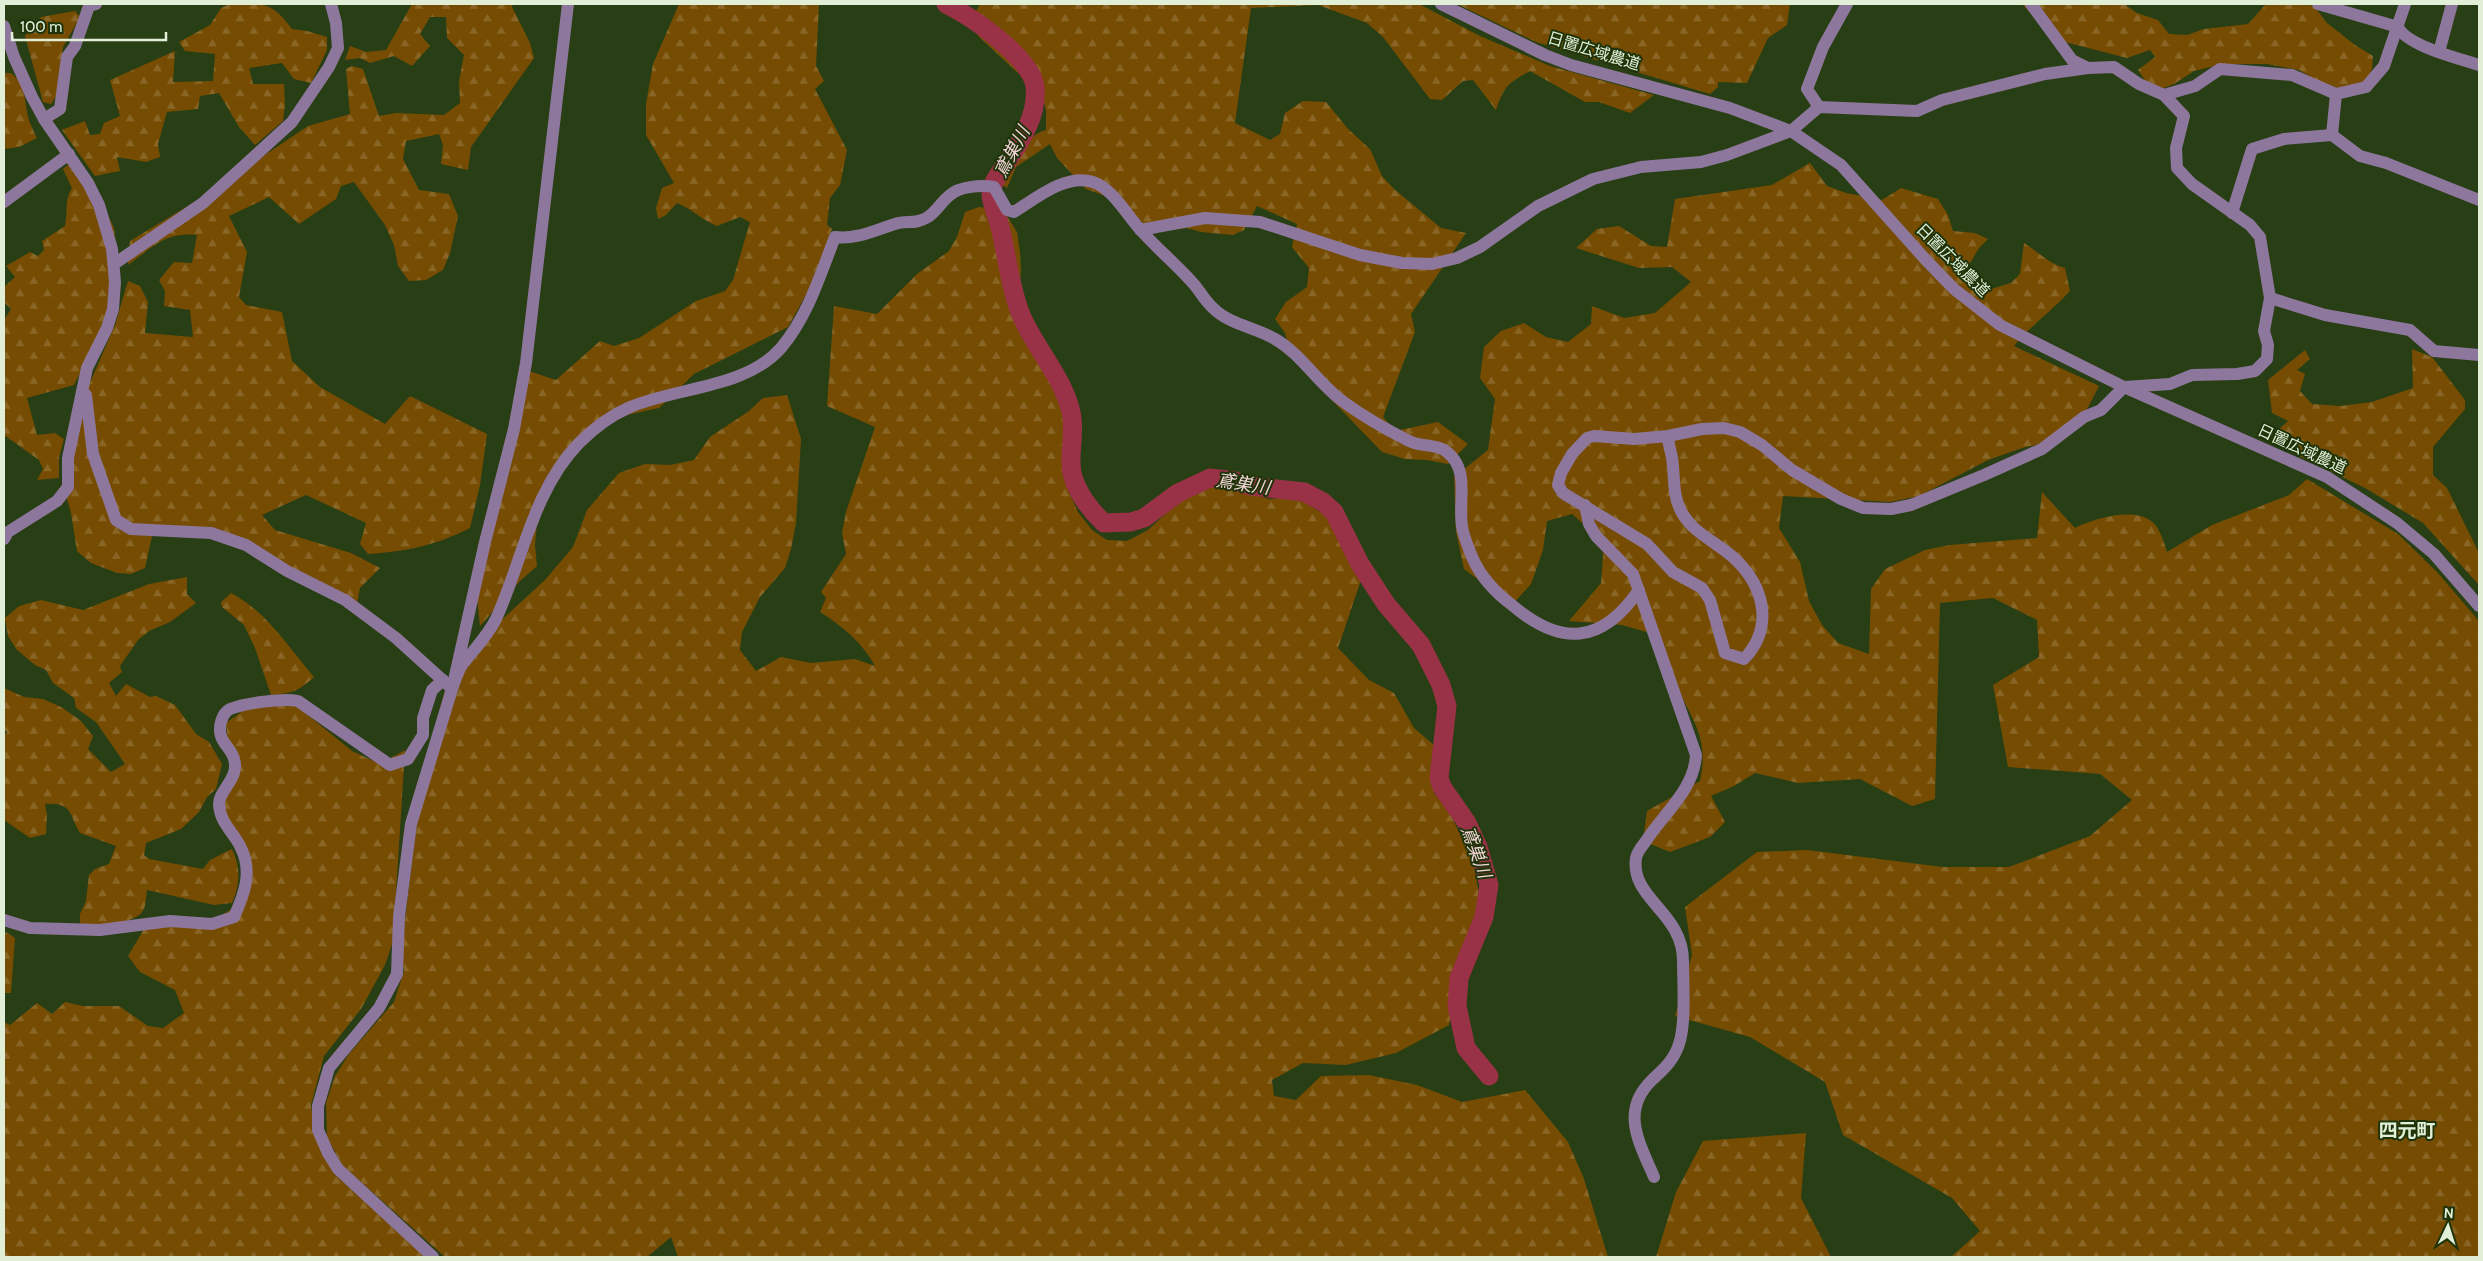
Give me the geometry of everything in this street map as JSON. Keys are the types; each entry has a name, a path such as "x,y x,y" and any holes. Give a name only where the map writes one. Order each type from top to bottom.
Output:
{"street":[{"path":"44,119 60,109 67,57 75,46 90,6 96,4"},
{"path":"114,264 203,203 292,122 329,68 338,48 336,23 331,4"},
{"path":"433,1257 338,1169 328,1153 318,1130 318,1106 329,1068 378,1008 397,974 399,917 411,824 514,429 526,363 568,4"},
{"name":"日置広域農道","path":"1441,4 1545,55 1571,65 1730,108 1791,131 1841,165 1925,260 1975,306 2017,335 2124,387 2328,476 2397,523 2434,554 2479,606"},
{"path":"1819,107 1807,90 1823,47 1847,4"},
{"path":"2031,4 2072,60 2088,68"},
{"path":"2318,4 2398,27"},
{"path":"2164,96 2195,86 2220,69 2292,75 2336,94 2366,87 2384,66 2405,4"},
{"path":"2439,52 2452,4"},
{"path":"4,26 14,56 44,119 88,182 99,205 106,224 114,264 115,282 113,309 107,328 87,368 68,458 68,487 57,501 8,532 4,539"},
{"path":"2398,27 2401,34 2439,52 2479,65"},
{"path":"1140,230 1205,218 1260,222 1360,255 1402,263 1432,264 1457,258 1480,247 1538,206 1592,179 1642,167 1701,162 1791,131 1819,107 1917,111 1942,100 2009,82 2088,68 2114,68 2139,84 2164,96 2184,116 2176,148 2178,168 2192,184 2250,225 2260,237 2270,298 2264,331 2268,344 2267,359 2256,371 2237,374 2192,375 2170,384 2124,387 2101,410 2084,417 2042,449 1911,505 1891,509 1863,508 1841,499 1792,470 1762,444 1740,432 1724,428 1702,429 1668,436 1634,439 1587,438 1572,454 1561,473 1558,485 1563,493 1647,544 1673,572 1702,588 1710,600 1725,653 1744,659 1752,650 1764,624 1760,599 1754,584 1735,559 1695,529 1681,511 1674,487 1668,436"},
{"path":"2332,135 2336,94"},
{"path":"2232,213 2252,149 2284,139 2332,135 2360,156 2386,164 2479,200"},
{"path":"4,202 68,154"},
{"path":"4,920 30,928 100,930 170,921 212,924 234,917 246,892 247,874 241,848 223,822 219,802 234,776 234,759 221,735 221,718 229,709 286,698 298,701 390,765 408,759 423,735 423,718 432,690 447,684 482,643 495,620 531,526 549,486 579,443 609,418 629,408 722,381 763,364 780,349 797,326 810,302 835,237 842,238 870,234 897,223 915,223 930,216 951,193 982,185 994,186 1007,210 1014,212 1058,186 1076,181 1093,182 1103,188 1140,230 1192,282 1212,308 1229,321 1274,338 1293,351 1336,396 1390,431 1412,442 1446,450 1459,464 1462,476 1462,526 1473,559 1499,595 1523,615 1548,630 1562,634 1581,634 1610,623 1630,604 1640,590"},
{"path":"2270,298 2325,315 2410,330 2434,351 2479,355"},
{"path":"84,383 92,454 116,520 131,529 211,533 246,545 287,571 345,600 396,638 447,684"},
{"path":"1585,505 1588,524 1596,536 1633,574 1640,590 1646,616 1696,755 1695,768 1684,791 1651,832 1636,856 1638,881 1677,931 1683,957 1680,1042 1673,1059 1644,1088 1636,1103 1634,1130 1654,1177"}],"green space":[{"path":"230,4 259,4 272,8 292,29 327,37 327,50 311,83 294,79 282,63 249,68 253,84 284,84 285,105 283,121 255,145 239,127 219,93 200,96 198,109 167,112 158,144 160,157 146,162 117,157 120,171 95,176 62,130 85,121 90,135 100,134 104,123 120,116 110,80 175,51 173,82 213,81 215,54 185,51 179,42 210,25 221,8"},
{"path":"412,4 513,4 512,7 530,43 534,58 471,147 468,170 441,164 443,145 439,134 406,141 403,159 419,190 449,194 458,216 450,253 443,270 426,280 409,281 398,266 394,245 385,225 354,182 341,186 336,199 299,224 269,197 229,216 247,252 239,297 246,305 282,312 292,361 320,387 385,424 410,396 487,434 480,485 470,528 420,547 368,554 360,544 366,523 306,495 262,515 275,530 351,553 380,568 360,588 357,604 219,530 152,536 145,568 131,574 117,573 91,563 77,551 71,513 64,488 82,401 115,325 128,281 140,286 148,302 145,333 193,337 190,310 164,306 165,291 159,280 174,262 192,263 197,235 168,238 128,265 130,241 201,198 308,126 350,114 346,69 352,66 363,69 379,116 396,113 444,115 460,103 459,81 464,55 447,38 446,17 430,17 420,34 430,46 412,66 394,56 370,63 360,58 345,60 350,46 366,52 386,50"},
{"path":"679,4 819,4 816,66 824,81 815,89 847,150 840,185 830,198 827,225 832,229 808,291 788,327 694,374 659,408 599,421 539,501 535,545 537,566 520,581 480,626 477,597 526,370 556,380 600,341 614,346 639,338 696,301 725,291 733,280 750,222 740,217 717,226 677,203 666,215 658,219 656,208 662,188 674,183 646,135 646,104 653,64"},
{"path":"980,4 1419,4 1480,36 1550,66 1654,95 1630,113 1599,102 1585,102 1530,71 1504,90 1496,110 1473,80 1463,81 1442,100 1430,99 1383,37 1367,23 1318,5 1251,8 1235,123 1270,140 1280,134 1285,113 1303,101 1326,102 1348,129 1370,149 1382,176 1394,189 1441,228 1466,233 1411,314 1415,332 1383,417 1395,431 1438,422 1468,444 1448,464 1427,460 1405,459 1382,452 1292,359 1285,333 1275,319 1286,302 1307,287 1309,268 1292,247 1297,224 1257,206 1244,230 1233,235 1201,232 1187,228 1151,232 1125,203 1086,189 1057,158 1050,144 1016,167 1007,188 1000,183 1014,160 1031,138 1046,130 1046,110 1042,95 978,36 976,11"},
{"path":"1457,4 1790,4 1787,25 1768,38 1747,83 1718,82 1718,87 1710,94 1536,42"},
{"path":"2022,4 2124,4 2137,13 2158,20 2169,34 2187,35 2204,29 2248,24 2266,4 2305,4 2314,6 2327,23 2355,45 2373,56 2372,69 2366,82 2339,88 2327,86 2299,70 2267,64 2223,64 2194,71 2164,88 2149,86 2138,70 2155,57 2150,50 2127,58 2061,41 2041,25"},
{"path":"75,11 80,17 63,47 57,95 51,104 43,102 25,36 41,17"},
{"path":"4,73 11,73 19,81 24,95 28,118 37,138 19,147 4,149"},
{"path":"1810,163 1827,186 1846,193 1882,200 1901,188 1938,199 1948,215 1953,231 1975,233 1988,239 1979,248 1969,265 1980,281 1991,289 2011,283 2020,274 2024,243 2049,261 2065,268 2070,291 2014,346 2099,386 2082,419 2060,441 2025,447 1988,460 1919,496 1890,502 1783,496 1779,528 1800,562 1809,601 1822,625 1838,643 1869,654 1871,589 1885,569 1925,550 1950,545 2037,538 2042,492 2075,528 2092,521 2113,516 2134,515 2143,517 2157,527 2167,552 2212,525 2289,495 2307,479 2398,534 2438,573 2479,621 2479,1257 1951,1257 1980,1231 1952,1198 1843,1135 1825,1082 1750,1037 1675,1016 1692,955 1685,907 1757,852 1807,850 1943,867 2009,867 2090,836 2132,800 2100,774 2008,767 1993,685 2039,657 2037,620 1993,598 1940,603 1935,799 1912,806 1860,779 1798,783 1755,773 1734,786 1711,796 1725,822 1710,837 1670,852 1643,841 1647,811 1700,781 1703,754 1701,742 1694,721 1670,674 1657,635 1622,625 1569,621 1601,583 1604,542 1572,514 1547,521 1543,550 1531,584 1512,605 1464,569 1456,532 1454,477 1488,450 1495,399 1480,378 1484,347 1501,331 1524,323 1546,337 1568,342 1591,324 1592,306 1624,318 1655,313 1691,282 1672,267 1639,268 1576,248 1597,229 1619,226 1651,246 1667,247 1675,199 1772,185"},
{"path":"69,164 99,197 114,228 119,275 102,330 74,385 27,398 37,435 55,433 64,439 59,457 59,478 37,480 43,469 39,460 4,435 4,320 11,309 4,302 4,287 15,277 6,266 30,252 38,256 44,250 42,241 65,226 67,202 72,188 63,169"},
{"path":"979,207 1003,210 1017,232 1021,271 1017,318 1038,356 1064,384 1070,395 1077,426 1076,460 1070,477 1069,492 1078,512 1092,530 1107,540 1127,541 1148,530 1186,495 1215,485 1269,499 1296,497 1325,515 1361,548 1364,571 1338,648 1369,680 1394,693 1414,728 1435,746 1434,793 1449,811 1473,862 1479,894 1473,925 1459,959 1449,1025 1396,1053 1346,1065 1303,1063 1272,1080 1274,1096 1296,1100 1321,1076 1369,1075 1417,1085 1462,1102 1525,1090 1568,1142 1584,1179 1608,1257 678,1257 671,1237 647,1257 445,1257 342,1165 327,1137 326,1103 335,1076 349,1054 394,1002 404,971 401,953 418,813 444,693 458,660 545,580 573,547 587,510 619,473 645,464 670,465 694,460 710,437 749,411 763,398 787,395 801,439 796,523 785,568 760,597 742,632 740,650 756,671 781,657 811,663 855,659 875,666 864,649 851,635 820,612 826,598 821,592 846,554 842,533 846,512 875,427 827,406 834,306 877,314 917,274 949,251 957,237 965,212"},
{"path":"2412,349 2432,357 2465,400 2465,409 2433,447 2433,475 2447,488 2479,553 2479,585 2423,523 2365,488 2277,445 2278,430 2288,421 2272,413 2268,380 2305,350 2310,359 2297,370 2305,374 2300,391 2312,404 2340,406 2372,402 2413,388"},
{"path":"187,577 187,594 196,603 170,622 149,631 138,640 120,666 122,672 109,683 116,696 126,684 150,697 156,696 175,705 196,734 209,742 222,764 216,789 207,797 199,812 181,829 146,843 144,855 149,859 203,869 210,860 232,849 238,870 235,896 232,903 214,905 147,890 144,909 140,915 133,919 115,923 80,924 80,914 86,901 89,875 95,869 109,864 116,846 80,833 69,811 61,805 45,804 47,815 46,834 30,838 4,820 4,736 7,732 4,730 4,688 24,697 43,699 61,707 80,720 93,736 88,749 111,772 125,764 96,722 76,708 74,698 53,683 46,670 35,665 17,650 8,636 5,618 19,606 41,600 83,610 149,584"},
{"path":"231,593 244,601 266,620 314,677 294,691 271,695 255,648 244,625 222,607 221,602"},
{"path":"277,701 298,707 352,751 380,764 405,750 393,941 385,965 361,1009 324,1056 311,1105 315,1135 333,1173 428,1257 4,1257 4,1022 10,1025 37,1003 52,1014 65,1002 83,1006 119,1006 148,1026 163,1028 184,1013 175,990 140,972 128,956 144,929 217,918 233,908 252,882 223,816 230,764 226,723 244,710"},
{"path":"6,932 15,938 11,993 4,993 4,935"},
{"path":"1806,1133 1801,1198 1831,1257 1656,1257 1676,1192 1703,1141"}],"waterway":[{"name":"鳶巣川","path":"946,4 970,18 999,39 1024,64 1032,76 1035,87 1034,109 1021,139 994,183 991,197 1002,234 1014,292 1021,315 1067,399 1072,420 1072,473 1080,494 1089,507 1104,523 1131,522 1144,518 1178,493 1210,478 1235,481 1250,486 1304,492 1323,502 1334,512 1360,564 1386,604 1421,645 1441,685 1447,706 1439,778 1442,787 1467,823 1478,847 1489,885 1484,917 1459,978 1457,1006 1466,1048 1489,1076"}],"district":[{"name":"四元町","path":"2407,1130"}]}
